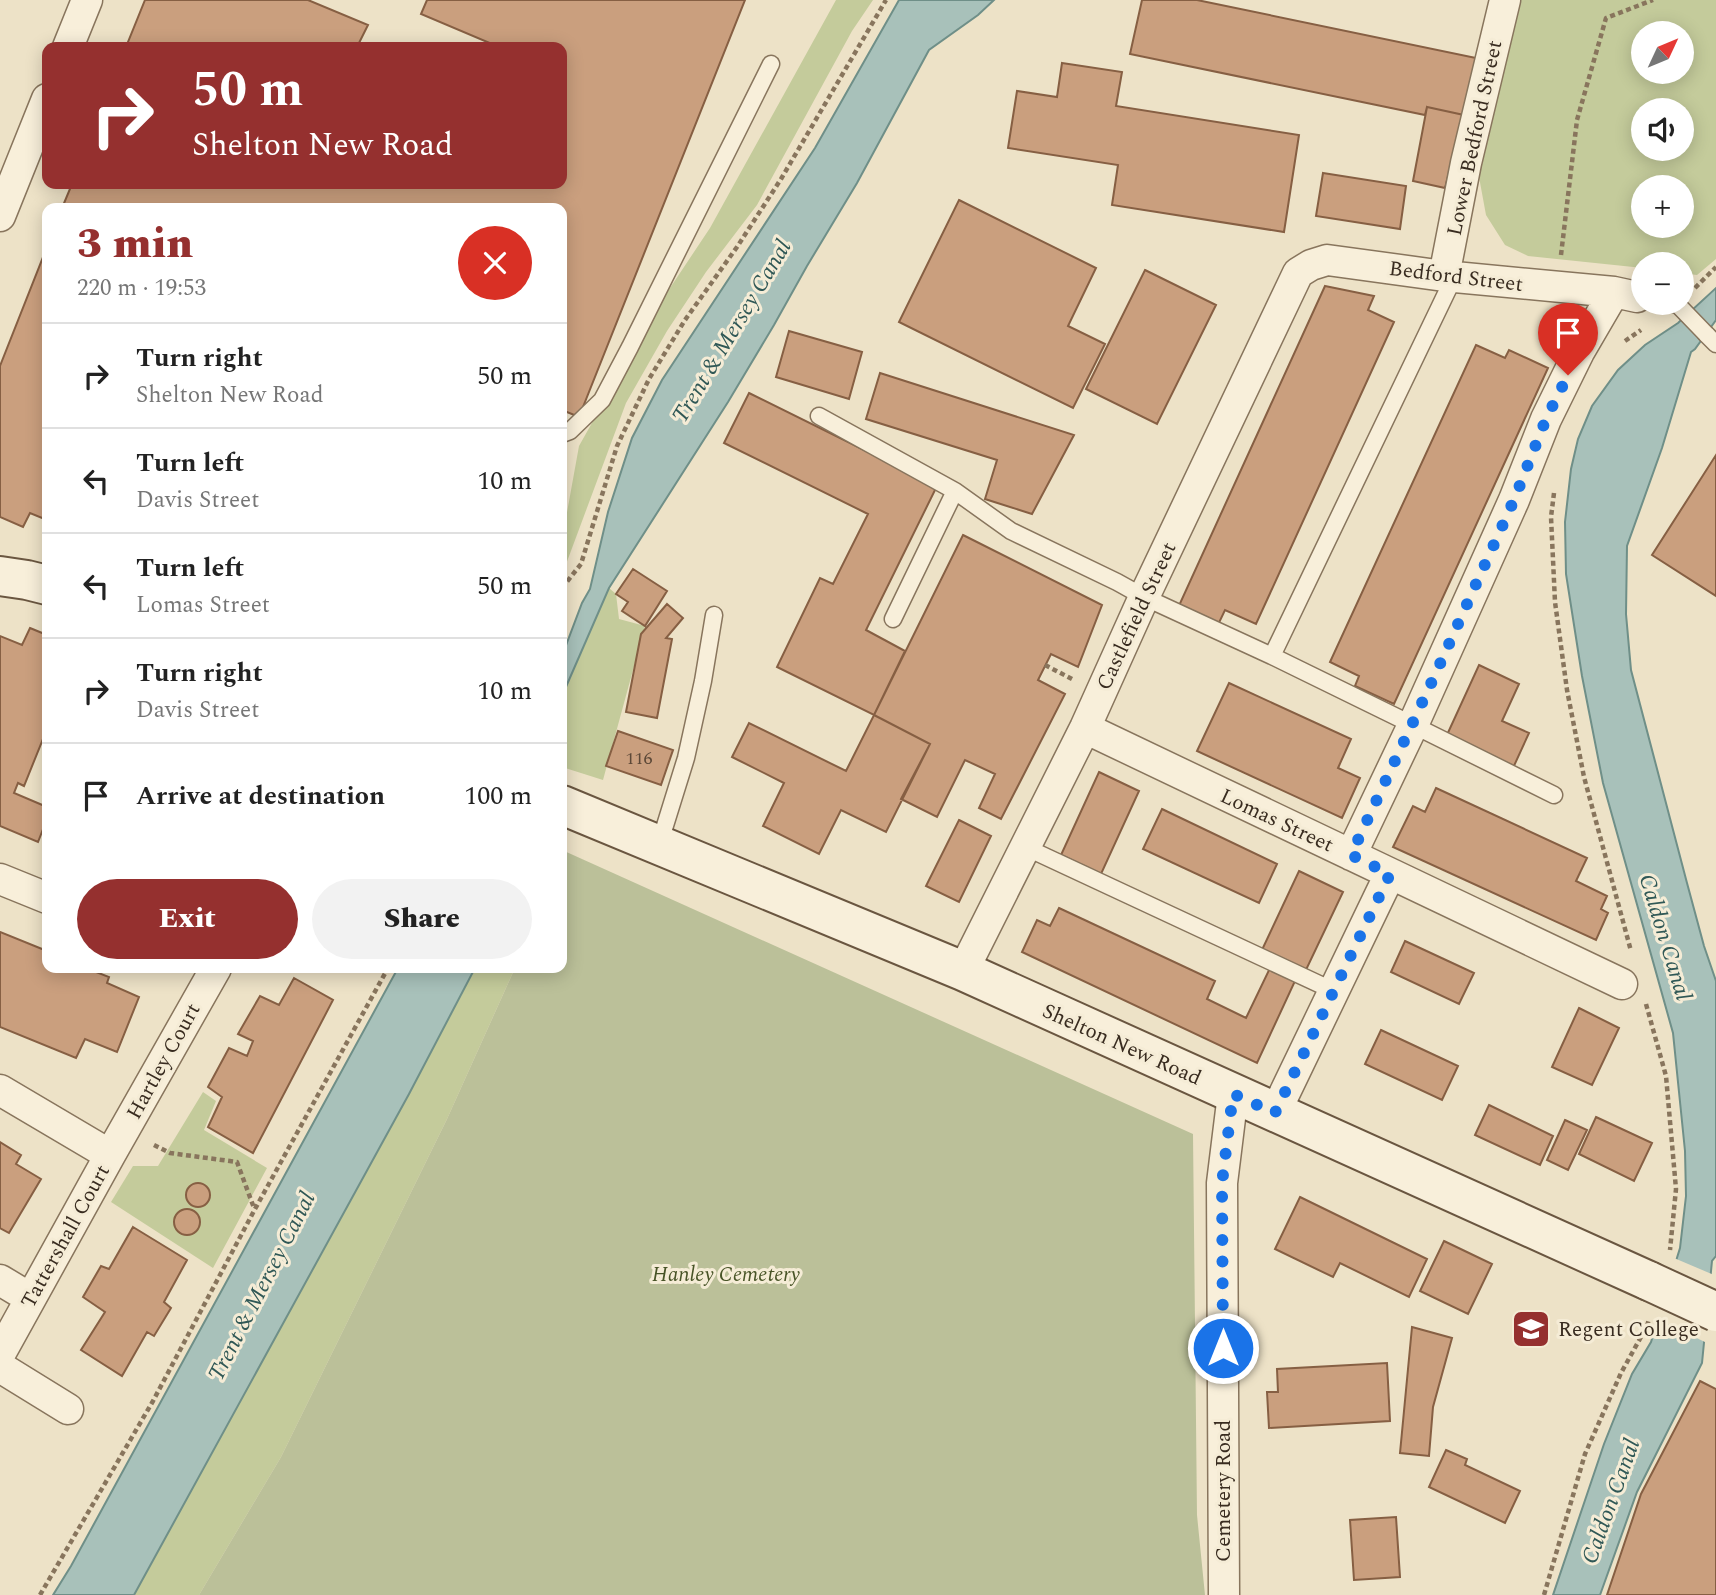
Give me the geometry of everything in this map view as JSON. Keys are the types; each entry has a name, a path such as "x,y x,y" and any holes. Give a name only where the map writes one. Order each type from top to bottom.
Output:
{"main road":[{"path":"0,576 42,584"},
{"name":"Shelton New Road","path":"567,808 963,971 1275,1113 1650,1297 1716,1311"}],"street":[{"path":"70,42 88,0"},
{"name":"Lower Bedford Street","path":"1449,276 1466,163 1505,0"},
{"path":"0,216 42,111"},
{"name":"Bedford Street","path":"1311,265 1327,260 1631,295"},
{"name":"Castlefield Street","path":"963,971 1085,728 1144,597 1298,274 1311,265"},
{"path":"1351,855 1514,500 1546,419 1579,352 1631,295"},
{"name":"Lomas Street","path":"1085,728 1390,874 1633,981"},
{"path":"1275,1113 1390,874"},
{"path":"0,879 42,896"},
{"name":"Hartley Court","path":"110,1154 213,973"},
{"path":"0,1090 110,1154"},
{"name":"Cemetery Road","path":"1224,1595 1222,1183 1233,1094"},
{"name":"Tattershall Court","path":"0,1354 110,1154"},
{"path":"0,1280 30,1298"},
{"path":"0,1367 68,1409"}],"lane":[{"path":"567,432 602,400 771,64"},
{"path":"1272,656 1449,276"},
{"path":"1688,315 1711,339"},
{"path":"820,416 956,491 1011,531 1555,795"},
{"path":"892,619 956,491"},
{"path":"659,845 686,758 714,615"},
{"path":"1025,847 1334,991"}],"path":[{"path":"567,582 581,564 617,446 649,379 685,320 781,179 886,0"},
{"path":"1560,268 1577,120 1606,18 1638,3 1653,0"},
{"path":"1698,285 1716,267"},
{"path":"1555,489 1551,517 1555,603 1567,690 1584,777 1633,981 1666,1076 1676,1189 1670,1250"},
{"path":"40,1595 153,1401 385,973"},
{"path":"125,1129 170,1153 237,1163 255,1209"},
{"path":"1544,1595 1585,1454 1621,1373 1647,1325 1650,1297"}],"green space":[{"path":"836,0 873,0 852,31 757,205 706,272 667,331 626,403 567,562 567,512 579,446 656,309 710,228"},
{"path":"1521,0 1716,0 1716,259 1697,275 1694,275 1694,252 1631,252 1631,267 1528,256 1505,245 1486,215 1479,177"},
{"path":"609,588 616,594 619,619 645,626 603,780 567,769 567,685"},
{"name":"Hanley Cemetery","path":"567,852 1193,1134 1197,1515 1205,1595 199,1595 281,1457 447,1119 513,973 567,973"},
{"path":"472,973 513,973 447,1119 281,1457 199,1595 134,1595 409,1094"},
{"path":"203,1092 216,1101 204,1130 267,1168 213,1268 111,1202 133,1166 158,1166"}],"water":[{"name":"Trent & Mersey Canal","path":"899,0 994,0 978,15 929,50 857,183 774,325 609,588 567,685 567,643 590,589 608,512 632,438 662,380 815,148"},
{"name":"Caldon Canal","path":"1716,288 1716,320 1691,352 1662,448 1627,546 1626,614 1631,670 1704,946 1716,981 1716,1256 1712,1261 1702,1363 1637,1492 1600,1595 1553,1595 1604,1444 1632,1374 1651,1342 1680,1248 1686,1196 1685,1151 1673,1033 1603,783 1566,574 1565,522 1571,469 1578,439 1592,406 1618,370 1645,345 1687,315 1694,315 1694,308"},
{"name":"Trent & Mersey Canal","path":"395,973 472,973 409,1094 134,1595 53,1595"}],"pier":[{"path":"1674,1258 1714,1275 1707,1343 1655,1318"}],"building":[{"path":"145,0 308,0 368,25 360,42 128,42"},
{"path":"427,0 745,0 579,417 567,412 567,203 64,203 70,189 567,189 567,42 487,42 421,14"},
{"path":"1142,0 1197,0 1476,58 1464,115 1427,107 1425,115 1130,54"},
{"path":"1062,63 1122,72 1116,106 1299,135 1284,232 1112,205 1118,165 1008,148 1017,91 1057,97"},
{"path":"1427,107 1464,115 1445,188 1413,181"},
{"path":"1323,173 1406,186 1400,229 1316,216"},
{"path":"959,200 1096,268 1068,326 1105,344 1073,408 899,322"},
{"path":"42,260 42,518 30,513 23,527 0,517 0,366"},
{"path":"1145,270 1216,305 1157,424 1086,389"},
{"path":"1325,286 1374,296 1368,310 1394,322 1256,624 1225,610 1216,629 1177,610"},
{"path":"789,331 862,352 849,399 776,377"},
{"path":"1476,345 1505,358 1509,350 1548,368 1394,704 1355,686 1359,676 1330,662"},
{"path":"880,373 1074,435 1032,514 985,499 997,460 866,419"},
{"path":"749,393 937,486 866,630 905,651 874,715 777,667 820,578 833,584 868,514 724,443"},
{"path":"1716,455 1716,596 1652,555"},
{"path":"963,535 1102,605 1078,667 1051,654 1038,680 1065,694 1001,819 979,808 995,774 965,760 937,817 901,799 930,744 874,715"},
{"path":"633,569 667,591 645,626 622,611 628,602 616,594"},
{"path":"667,604 683,618 666,638 672,639 657,718 626,712 641,634"},
{"path":"30,628 42,633 42,741 24,786 18,783 14,793 42,805 42,832 38,842 0,826 0,636 22,645"},
{"path":"1479,665 1519,684 1502,721 1529,733 1513,768 1446,737"},
{"path":"1229,683 1351,739 1338,768 1360,778 1342,818 1197,751"},
{"path":"874,715 930,744 886,832 841,810 819,854 763,826 784,783 732,757 749,723 846,771"},
{"path":"618,731 673,750 661,785 606,766"},
{"path":"1099,772 1139,791 1101,874 1061,855"},
{"path":"1436,788 1587,858 1576,881 1607,896 1601,909 1608,913 1596,940 1393,847 1413,806 1425,812"},
{"path":"1162,809 1277,864 1259,903 1143,849"},
{"path":"959,820 991,836 959,902 926,886"},
{"path":"1299,871 1343,892 1305,972 1261,952"},
{"path":"1059,908 1215,981 1207,999 1246,1018 1270,968 1295,981 1257,1063 1022,952 1037,920 1050,926"},
{"path":"0,932 42,949 42,973 99,973 109,977 107,983 139,997 117,1052 85,1039 76,1058 0,1027"},
{"path":"1405,941 1474,973 1459,1004 1391,972"},
{"path":"294,978 333,1000 253,1153 208,1127 222,1097 208,1087 229,1048 247,1056 253,1041 238,1034 260,996 279,1005"},
{"path":"1579,1008 1619,1028 1592,1085 1552,1067"},
{"path":"1381,1030 1458,1066 1442,1100 1365,1064"},
{"path":"1489,1105 1553,1136 1540,1165 1475,1135"},
{"path":"1596,1117 1652,1143 1634,1181 1579,1154"},
{"path":"1565,1120 1587,1130 1568,1170 1547,1160"},
{"path":"0,1142 21,1155 16,1164 41,1179 9,1233 0,1228"},
{"path":"198,1183 207,1186 210,1195 207,1204 198,1207 189,1204 186,1195 189,1186"},
{"path":"1300,1197 1427,1259 1409,1297 1340,1263 1333,1277 1275,1249"},
{"path":"187,1209 196,1213 200,1222 196,1231 187,1235 178,1231 174,1222 178,1213"},
{"path":"133,1227 187,1260 164,1302 171,1308 154,1336 147,1332 122,1376 81,1350 105,1312 83,1297 101,1266 109,1269"},
{"path":"1444,1241 1492,1264 1468,1314 1420,1291"},
{"path":"1412,1327 1452,1338 1433,1407 1429,1456 1400,1453"},
{"path":"1387,1363 1390,1421 1269,1428 1267,1392 1278,1392 1277,1369"},
{"path":"1700,1381 1716,1389 1716,1595 1607,1595 1641,1494"},
{"path":"1446,1450 1467,1459 1465,1465 1520,1491 1505,1523 1429,1487"},
{"path":"1396,1517 1400,1577 1354,1580 1350,1520"}],"place":[{"name":"Regent College","path":"1531,1329"}],"route":[{"path":"1223,1348 1222,1183 1233,1094 1275,1113 1390,874 1351,855 1413,724 1514,500 1546,419 1568,375"}]}
